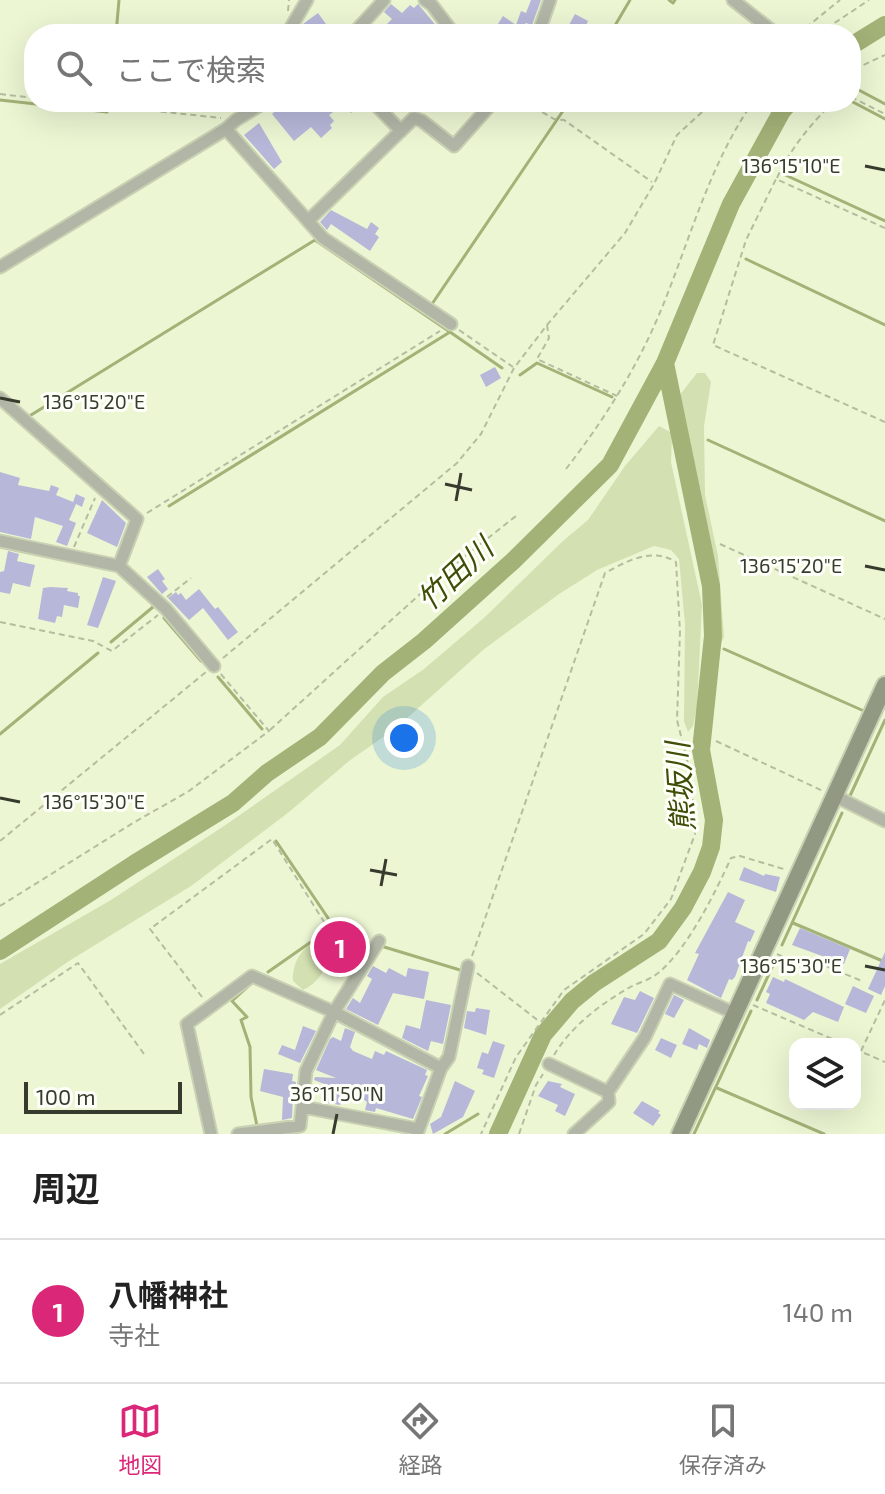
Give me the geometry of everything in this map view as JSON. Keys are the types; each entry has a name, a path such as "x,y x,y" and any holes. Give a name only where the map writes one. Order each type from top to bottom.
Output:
{"main road":[{"path":"680,1134 885,685"}],"street":[{"path":"296,24 307,0"},
{"path":"362,24 384,0"},
{"path":"425,0 446,24"},
{"path":"542,24 550,0"},
{"path":"733,0 763,24"},
{"path":"236,120 241,112"},
{"path":"0,267 249,112"},
{"path":"383,112 401,131"},
{"path":"308,221 414,118 454,146 484,112"},
{"path":"226,129 323,238 451,324"},
{"path":"0,398 137,519 119,566"},
{"path":"0,541 119,566 163,606 214,666"},
{"path":"835,796 885,821"},
{"path":"238,1134 300,1126 306,1071 334,1012 379,941"},
{"path":"303,1107 417,1131 441,1068 449,1057 468,966"},
{"path":"211,1134 187,1024 252,976 334,1012 441,1068"},
{"path":"574,1134 609,1102 608,1092 645,1037 670,984 738,1006"},
{"path":"549,1064 608,1092"}],"path":[{"path":"810,24 840,0"},
{"path":"833,24 869,0"},
{"path":"861,66 885,55"},
{"path":"0,94 24,97"},
{"path":"861,102 885,114"},
{"path":"163,112 236,120"},
{"path":"542,112 554,119 564,120 654,184"},
{"path":"0,841 457,463 481,434 514,368 625,233 654,184 677,135 702,112"},
{"path":"566,469 618,397 652,331 717,166 747,112"},
{"path":"822,112 784,163 746,240 713,345 885,422"},
{"path":"776,179 885,228"},
{"path":"137,519 451,324 514,368"},
{"path":"547,325 549,338 537,359 618,397"},
{"path":"70,555 100,486"},
{"path":"0,906 189,791 269,731 440,576 516,516"},
{"path":"720,544 885,619"},
{"path":"481,1134 516,1057 564,990 644,934 671,899 695,834 691,776 677,720 680,631 676,562 665,555 646,555 605,573 468,966 540,1022"},
{"path":"0,622 93,641 112,651 191,578"},
{"path":"214,666 269,731"},
{"path":"716,741 835,796"},
{"path":"210,1008 150,929 272,839 326,925"},
{"path":"519,1134 536,1085 560,1045 612,998 655,975 672,958 716,890 731,858 740,856 800,874"},
{"path":"765,948 816,973 821,964 862,981"},
{"path":"0,1015 78,963 144,1054"},
{"path":"885,1000 861,1051 885,1062"},
{"path":"738,1006 827,1038"}],"green space":[{"path":"697,373 705,373 711,382 704,426 705,495 718,556 724,637 720,645 716,634 715,597 708,549 679,396"},
{"path":"659,426 672,433 671,462 702,605 697,707 693,726 688,732 684,721 685,624 679,559 671,550 654,546 597,570 559,594 483,650 396,728 349,761 289,812 191,886 69,961 0,1009 0,964 111,900 340,745 383,697 424,669 485,617 588,520 625,466"},
{"path":"321,942 327,947 325,967 319,978 303,990 293,981 296,961 308,946"}],"building":[{"path":"531,0 541,0 532,24 516,24 521,11 526,13"},
{"path":"391,4 402,13 410,5 414,8 418,4 435,24 387,24 392,19 384,12"},
{"path":"318,13 326,24 303,24"},
{"path":"575,14 588,21 587,24 570,24"},
{"path":"503,16 515,24 498,24"},
{"path":"333,112 329,115 334,121 330,125 332,128 321,138 311,127 294,141 272,114"},
{"path":"259,123 282,162 274,169 244,135"},
{"path":"331,210 367,229 371,222 379,228 375,234 379,237 370,251 331,224 327,230 320,222"},
{"path":"495,367 501,378 486,387 480,375"},
{"path":"0,472 20,478 18,485 49,491 51,485 59,488 56,495 73,502 76,494 85,498 82,507 76,504 69,520 76,523 67,546 56,542 63,526 35,517 31,539 0,532"},
{"path":"102,500 126,523 117,547 87,533"},
{"path":"8,551 19,554 17,561 35,565 30,587 13,583 10,594 0,592 0,572 4,571"},
{"path":"158,569 168,589 162,594 147,577"},
{"path":"103,577 116,581 98,628 87,625"},
{"path":"43,588 68,588 67,591 80,596 78,608 64,605 62,617 57,616 55,623 38,619"},
{"path":"199,589 238,632 228,640 203,608 189,620 168,598 176,592 186,600"},
{"path":"744,867 764,876 780,877 776,892 739,880"},
{"path":"728,892 745,900 735,922 755,931 748,941 735,977 729,979 721,998 687,980 699,954 695,953"},
{"path":"800,928 850,949 844,964 792,945"},
{"path":"885,952 885,986 881,995 868,989"},
{"path":"373,966 386,973 389,968 406,977 408,968 429,972 424,999 393,993 378,1025 346,1009 353,998 360,1003 372,979 367,976"},
{"path":"773,977 784,982 785,979 844,1007 838,1022 813,1012 804,1020 766,1003 770,994 766,992"},
{"path":"853,986 874,996 866,1013 845,1004"},
{"path":"640,991 654,998 637,1033 611,1024 624,997 635,1000"},
{"path":"674,995 684,1000 674,1018 665,1014"},
{"path":"426,1000 451,1005 443,1044 431,1041 428,1051 402,1038 406,1025 420,1029"},
{"path":"476,1008 490,1010 486,1035 464,1028 467,1011 475,1012"},
{"path":"303,1026 316,1031 300,1063 278,1054 282,1045 295,1050"},
{"path":"345,1028 355,1032 350,1047 353,1051 372,1059 375,1051 384,1055 386,1051 427,1070 425,1075 428,1076 419,1096 422,1097 413,1119 376,1108 375,1112 365,1110 367,1102 346,1093 340,1105 327,1103 332,1087 314,1080 315,1077 336,1078 316,1070 330,1039 333,1037 341,1041"},
{"path":"689,1028 710,1040 707,1048 699,1044 697,1050 682,1044"},
{"path":"661,1038 677,1045 671,1058 655,1050"},
{"path":"493,1041 505,1045 494,1078 482,1074 484,1070 477,1068 482,1052 488,1054"},
{"path":"264,1069 293,1074 292,1081 296,1082 292,1118 282,1120 283,1097 260,1091"},
{"path":"455,1081 475,1091 463,1117 433,1134 430,1124 441,1117"},
{"path":"548,1081 562,1084 560,1087 575,1094 565,1116 555,1111 558,1105 538,1096"},
{"path":"642,1101 660,1111 658,1113 661,1115 653,1126 633,1113"}],"waterway":[{"path":"117,24 119,0"},
{"path":"616,24 630,0"},
{"path":"669,0 673,3 675,0"},
{"name":"竹田川","path":"861,40 885,25"},
{"path":"861,91 885,104"},
{"path":"0,100 24,103"},
{"path":"861,106 885,119"},
{"path":"432,304 562,112"},
{"name":"竹田川","path":"0,951 233,803 267,773 320,737 383,673 424,641 513,561 610,465 665,363 731,204 781,112"},
{"path":"781,173 885,221"},
{"path":"31,415 315,240 450,332"},
{"path":"746,259 885,325"},
{"path":"169,506 450,332 502,368"},
{"path":"520,375 537,363 612,397"},
{"name":"熊坂川","path":"498,1134 543,1035 572,1001 594,983 659,941 683,908 711,847 714,820 701,750 713,636 711,586 665,363"},
{"path":"708,440 885,521"},
{"path":"111,642 153,607"},
{"path":"164,618 201,661"},
{"path":"724,649 864,711"},
{"path":"0,734 98,653"},
{"path":"218,677 262,729"},
{"path":"849,798 885,720"},
{"path":"782,945 842,813"},
{"path":"276,841 328,918"},
{"path":"793,923 885,962"},
{"path":"268,972 328,930 373,945"},
{"path":"381,946 460,970"},
{"path":"757,1000 774,963"},
{"path":"253,982 232,1001 247,1017 241,1020 250,1047 251,1097 257,1126"},
{"path":"694,1134 751,1011"},
{"path":"717,1088 824,1134"},
{"path":"445,1134 478,1114"}],"place":[{"name":"八幡神社","path":"340,947"}]}
